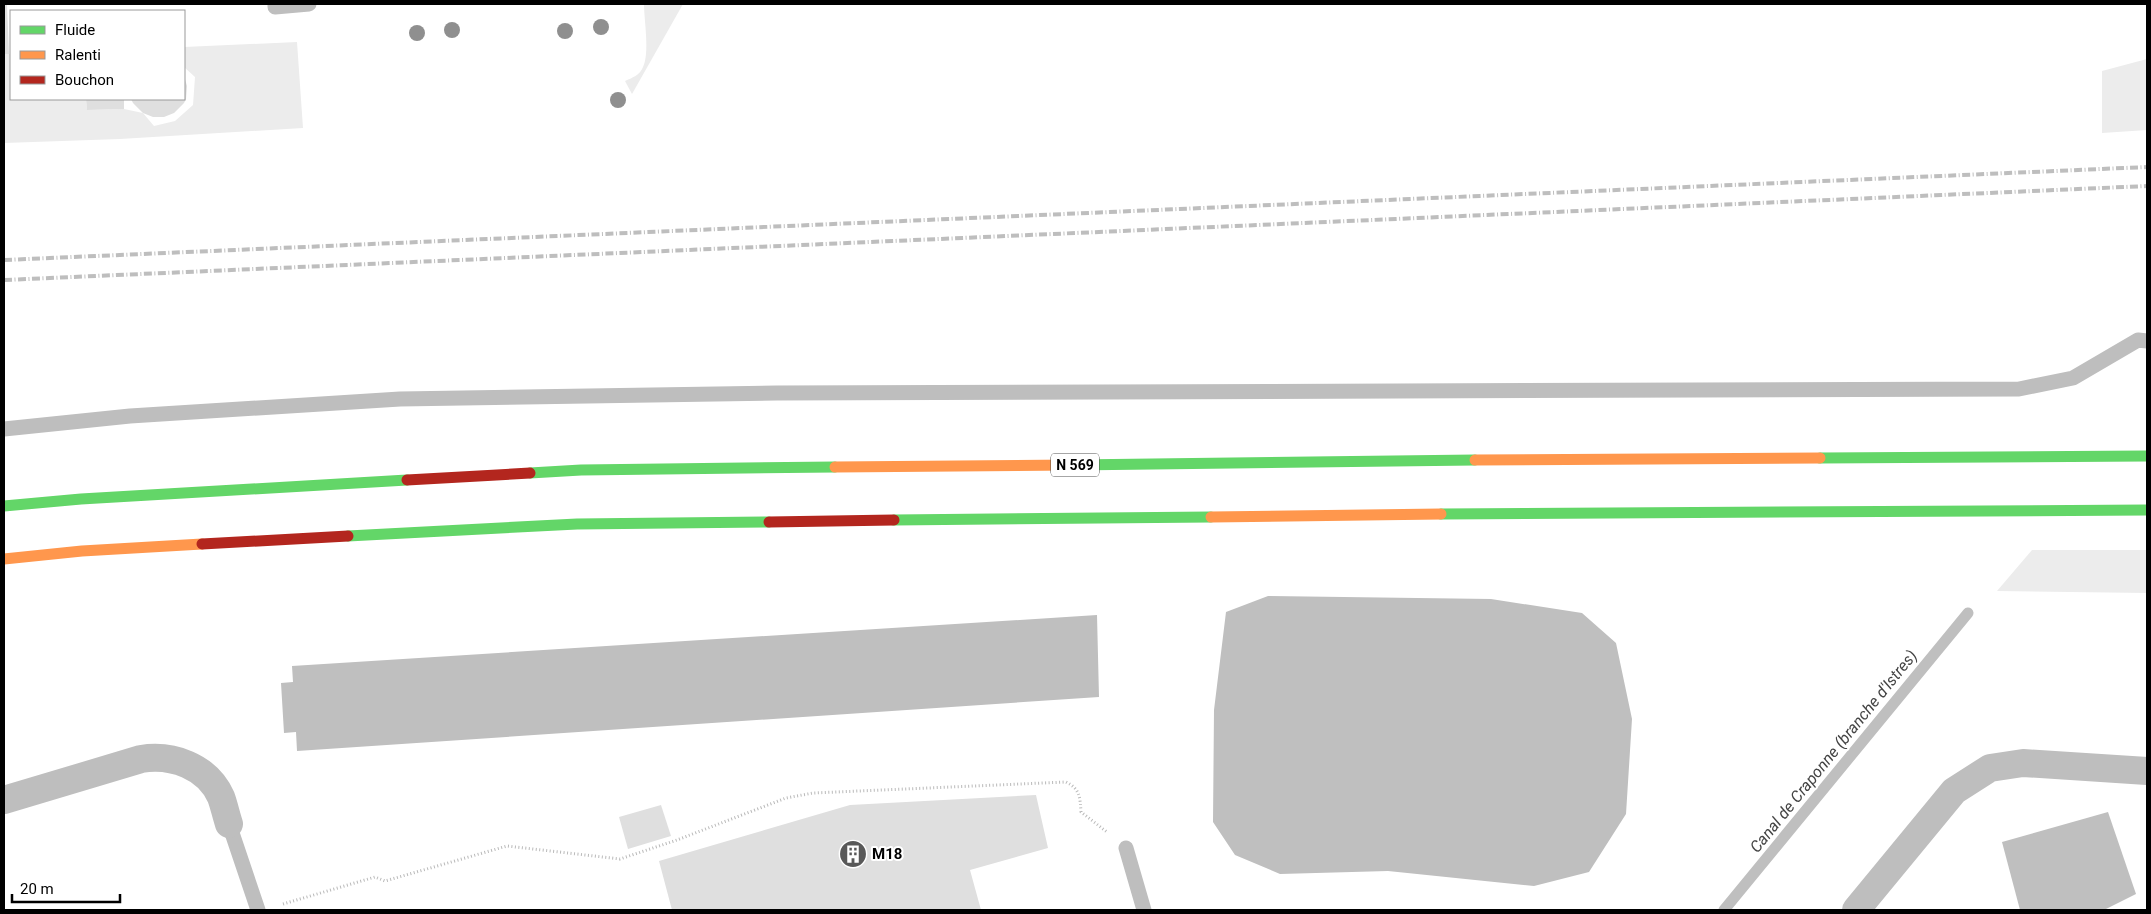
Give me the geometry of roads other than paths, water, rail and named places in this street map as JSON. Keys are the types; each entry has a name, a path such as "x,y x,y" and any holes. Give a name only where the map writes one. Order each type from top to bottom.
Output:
{"highway":[{"name":"N 569","path":"4,506 91,498 581,470 1485,460 2147,456"},
{"path":"4,559 92,550 577,524 1485,514 2147,510"}],"street":[{"path":"4,800 141,759 158,756 194,767 209,779 220,796 229,824"},
{"path":"1856,910 1954,791 1990,768 2023,763 2147,771"}],"lane":[{"path":"275,4 275,7 309,4"},
{"path":"4,429 130,416 400,399 776,393 2020,388 2073,378 2138,340 2147,341"},
{"path":"229,824 258,910"},
{"path":"1126,848 1144,910"}],"waterway":[{"name":"Canal de Craponne (branche d'Istres)","path":"1724,910 1968,613"}],"railway":[{"path":"4,260 2147,167"},
{"path":"4,280 2147,186"}],"place":[{"name":"M18","path":"853,854"}]}
